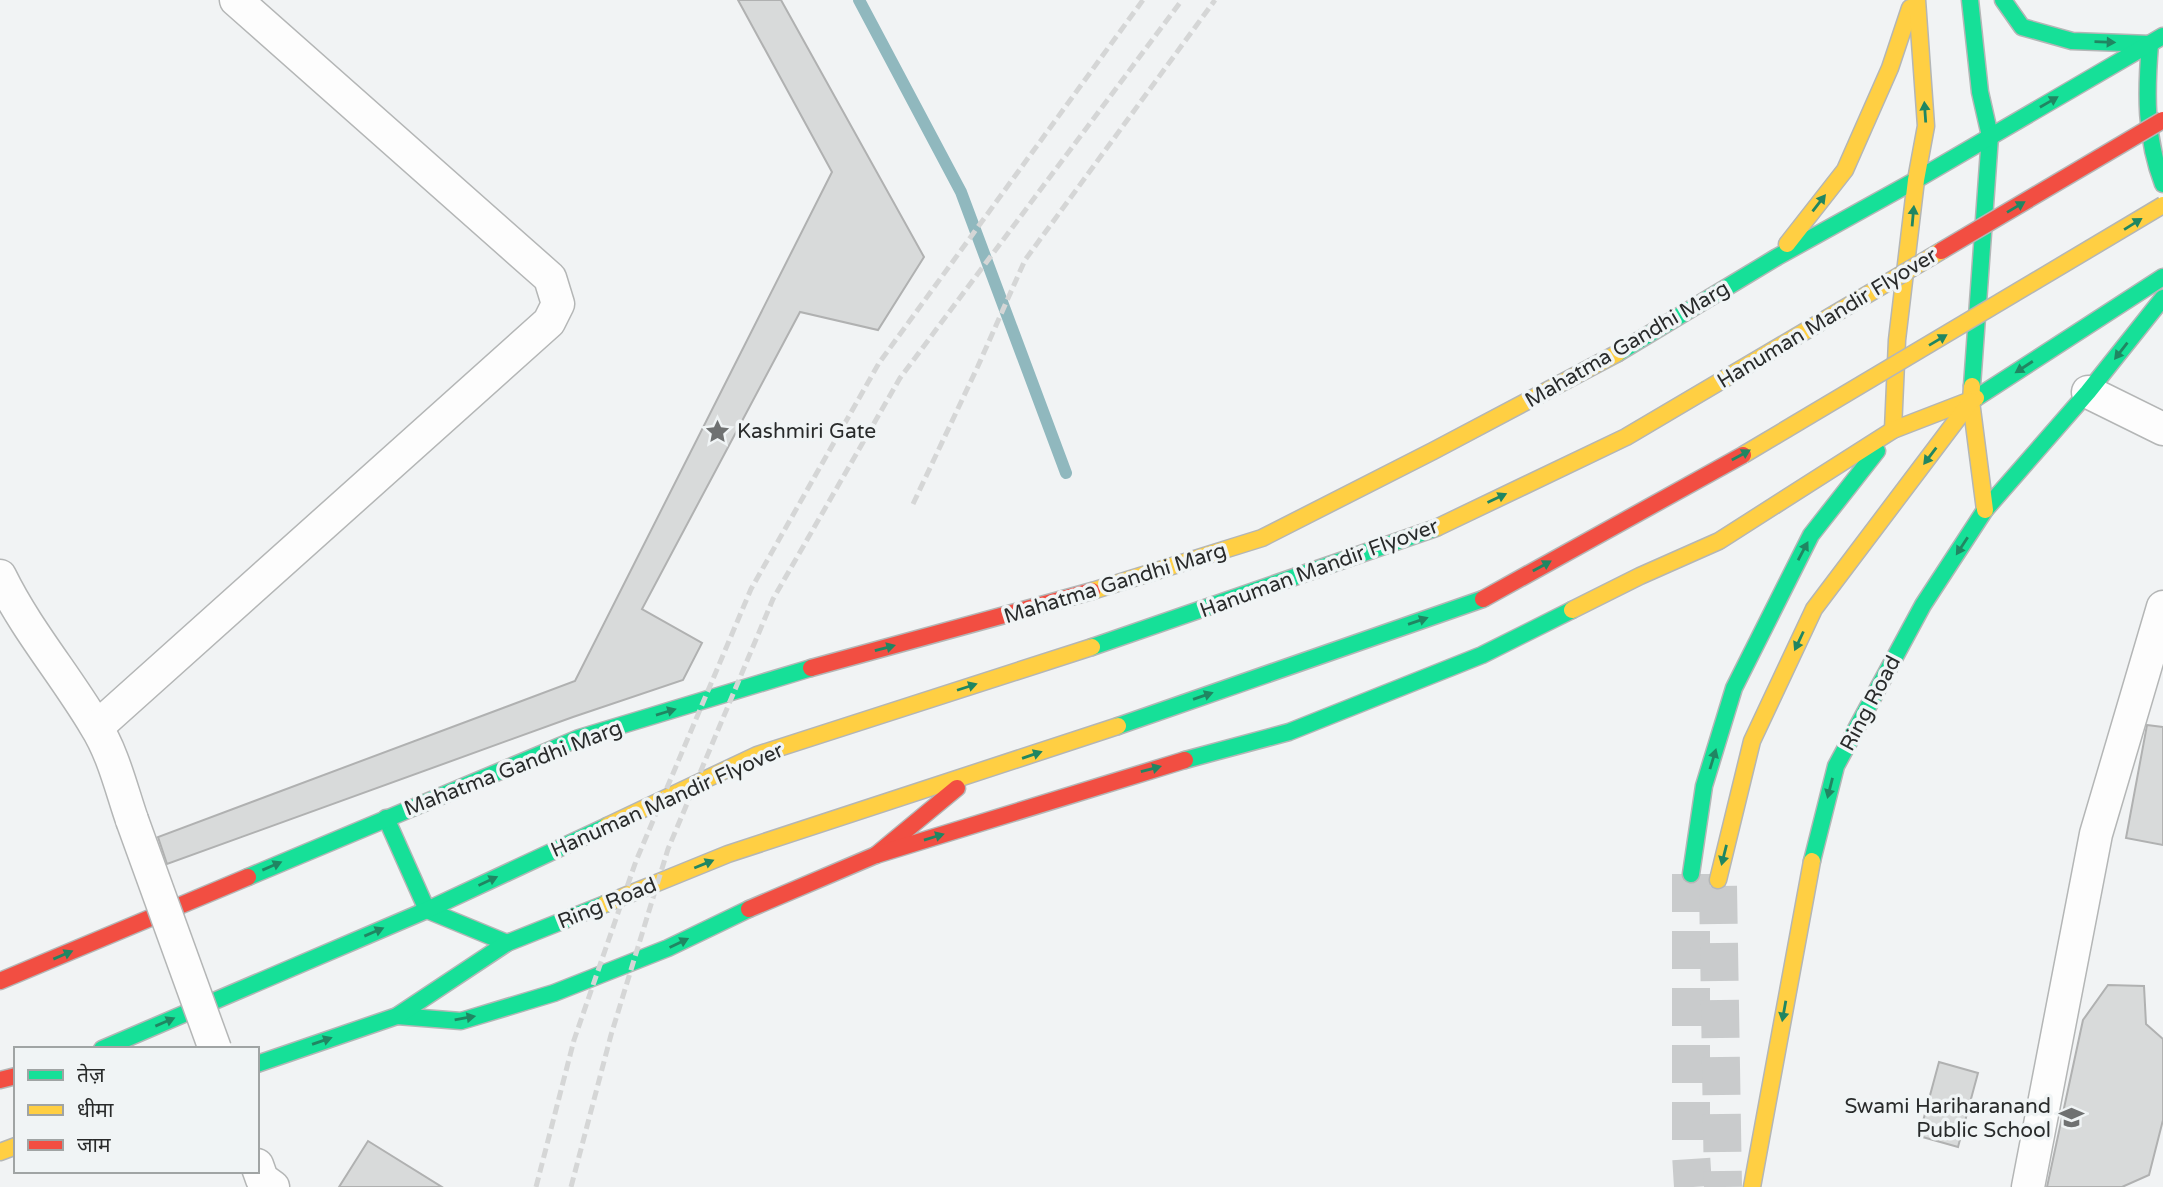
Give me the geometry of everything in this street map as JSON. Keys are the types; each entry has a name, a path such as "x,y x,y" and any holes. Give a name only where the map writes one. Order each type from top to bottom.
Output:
{"main road":[{"path":"1691,874 1704,786 1734,688 1811,535 1893,430 1897,340 1916,180 1926,126 1915,0"},
{"path":"1777,257 1845,170 1890,68 1915,0"},
{"path":"1970,0 1980,92 1990,136 1971,401 1985,510"},
{"path":"2003,0 2022,27 2072,41 2156,40 2146,98 2154,166 2163,184"},
{"name":"Mahatma Gandhi Marg","path":"0,981 579,738 844,658 1048,605 1262,538 1645,338 1777,257 1916,180 2156,40"},
{"name":"Hanuman Mandir Flyover","path":"427,910 757,755 1153,627 1436,528 1626,437 2163,120"},
{"path":"876,855 972,776 1483,599 1777,435 2132,226 2163,205"},
{"path":"397,1016 461,1021 554,993 668,948 764,902 876,855 1143,771 1289,732 1482,655 1640,576 1719,541 1893,430 1971,401 2163,277"},
{"name":"Ring Road","path":"1752,1187 1812,860 1836,766 1923,605 1985,510 2088,392 2163,298"},
{"path":"1718,880 1752,741 1814,610 1971,401"},
{"name":"Ring Road","path":"259,1062 397,1016 508,943 728,854 972,776"},
{"path":"386,818 427,910 508,943"},
{"path":"107,1047 427,910"}],"street":[{"path":"97,727 549,322 558,304 550,278 236,0"},
{"path":"2088,392 2163,429"},
{"path":"0,576 18,612 97,727 113,763 131,820 214,1047"},
{"path":"2028,1187 2096,834 2163,607"}],"building":[{"path":"738,0 781,0 924,257 878,330 800,312 642,609 702,643 683,680 167,864 158,837 575,681 832,172"},
{"path":"2147,725 2163,727 2163,845 2126,838"},
{"path":"2108,985 2144,986 2146,1024 2163,1039 2163,1120 2149,1175 2122,1187 2047,1187 2083,1020"},
{"path":"1939,1062 1978,1073 1958,1147 1919,1136"},
{"path":"368,1141 442,1187 339,1187"}],"waterway":[{"path":"859,0 961,192 1066,473"}],"tunnel":[{"path":"1691,874 1693,1187"},
{"path":"1718,886 1723,1187"}],"railway":[{"path":"536,1187 574,1040 636,861 751,589 879,363 1143,0"},
{"path":"571,1187 611,1035 668,849 773,599 900,378 1182,0"},
{"path":"913,504 1025,260 1215,0"}],"traffic: fast":[{"path":"1970,0 1980,92 1990,136 1972,386"},
{"path":"2003,0 2022,27 2072,41 2150,44 2148,115 2153,149 2163,184"},
{"path":"1618,353 1777,257 1916,180 2163,36"},
{"path":"1976,398 2163,277"},
{"path":"1812,861 1836,766 1923,605 1985,510 2088,392 2163,298"},
{"path":"1691,874 1704,786 1734,688 1811,535 1877,451"},
{"path":"1092,647 1436,528"},
{"path":"1118,726 1483,599"},
{"path":"1185,760 1289,732 1482,655 1572,610"},
{"path":"248,877 579,738 811,668"},
{"path":"386,818 427,910"},
{"path":"107,1047 427,910 607,826"},
{"path":"259,1063 397,1016 507,943 605,904"},
{"path":"397,1016 461,1021 554,993 668,948 749,909"},
{"path":"427,910 507,943"}],"traffic: slow":[{"path":"1893,430 1897,340 1916,180 1926,126 1917,0"},
{"path":"1787,244 1845,170 1890,68 1910,8"},
{"path":"1743,455 2163,205"},
{"path":"1436,528 1626,437 1941,251"},
{"path":"1092,591 1262,538 1618,353"},
{"path":"1972,386 1971,401 1985,510"},
{"path":"1572,610 1719,541 1893,430 1976,398"},
{"path":"1718,880 1752,741 1814,609 1971,401"},
{"path":"607,826 757,755 1092,647"},
{"path":"605,904 728,854 1118,726"},
{"path":"1752,1187 1812,861"},
{"path":"0,1152 14,1147"}],"traffic: jam":[{"path":"1941,251 2163,120"},
{"path":"1483,599 1743,455"},
{"path":"811,668 1092,591"},
{"path":"749,909 876,855 1185,760"},
{"path":"876,855 957,788"},
{"path":"0,981 248,877"},
{"path":"0,1080 14,1076"}],"place":[{"name":"Kashmiri Gate","path":"717,431"},
{"name":"Swami Hariharanand Public School","path":"2071,1118"}]}
